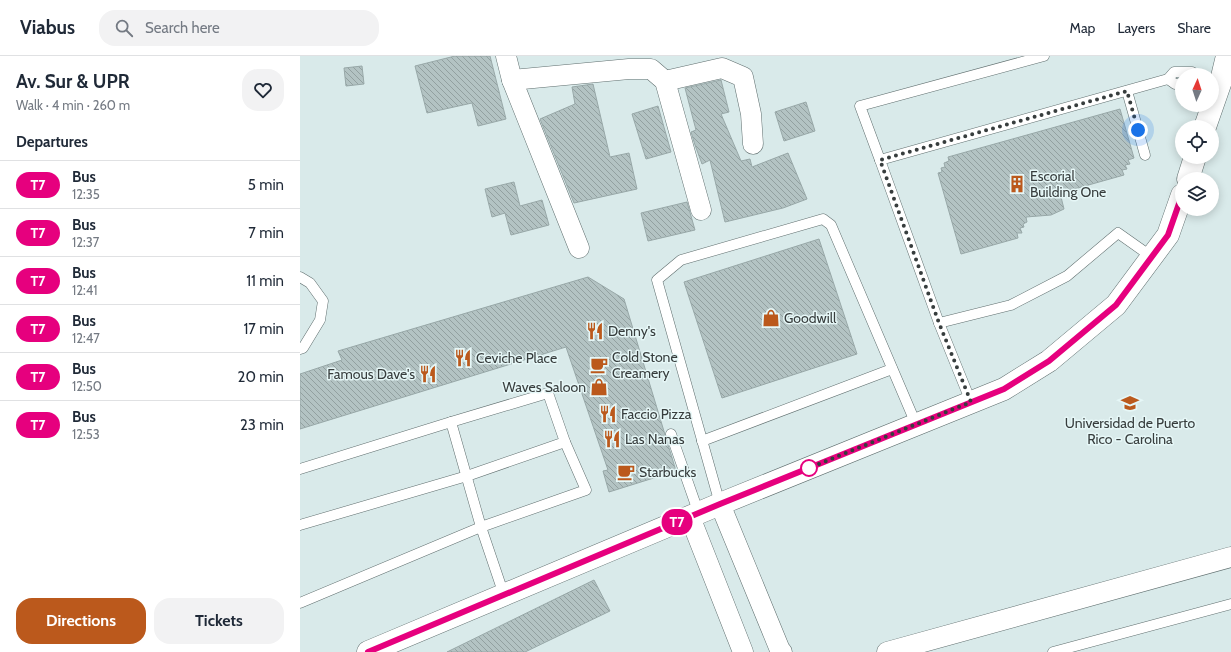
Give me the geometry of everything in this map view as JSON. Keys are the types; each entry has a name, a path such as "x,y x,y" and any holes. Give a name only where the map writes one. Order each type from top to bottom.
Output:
{"street":[{"path":"506,56 512,80 579,248"},
{"path":"1219,75 1227,56"},
{"path":"665,81 722,68 743,77 751,114 753,144"},
{"path":"512,80 629,69 651,69 665,81 701,210"},
{"path":"368,652 720,504 1004,389 1049,361 1116,305 1168,235 1175,215"},
{"path":"720,504 782,652"},
{"path":"694,515 721,596 744,652"},
{"path":"887,652 1231,557"},
{"path":"721,596 753,585"}],"lane":[{"path":"971,402 939,323 860,106 1044,56"},
{"path":"880,160 1168,79 1175,72"},
{"path":"1168,79 1175,84"},
{"path":"1127,91 1145,155"},
{"path":"720,504 657,280 681,260 823,219 831,225 916,424"},
{"path":"939,323 1011,305 1067,276 1118,233 1152,257"},
{"path":"300,277 310,283 323,301 320,320 303,348 300,349"},
{"path":"702,441 892,369"},
{"path":"300,469 548,393 565,442 586,490 481,527 300,603"},
{"path":"451,422 481,527 504,595"},
{"path":"671,434 694,515"},
{"path":"300,525 467,476 565,442"},
{"path":"1053,652 1231,604"}],"building":[{"path":"455,56 490,56 506,119 478,126 472,103 427,113 415,66"},
{"path":"362,66 364,84 346,86 344,68"},
{"path":"721,80 729,112 721,114 741,161 750,159 752,167 788,153 807,199 783,208 725,222 710,160 702,164 691,132 696,130 685,88"},
{"path":"593,84 610,157 629,153 637,189 574,203 540,119 575,104 572,87"},
{"path":"806,102 815,131 784,141 775,112"},
{"path":"658,106 671,152 646,159 632,114"},
{"name":"Escorial Building One","path":"1120,109 1134,158 1128,160 1130,164 1125,165 1127,169 1122,170 1124,175 1060,193 1064,209 1051,215 1026,217 1027,222 1023,224 1024,227 1020,228 1022,233 1017,233 1018,238 961,254 938,173 942,172 941,168 945,167 944,163 949,161 948,157"},
{"path":"514,182 520,206 542,200 549,225 511,235 505,213 492,217 485,189"},
{"path":"687,202 695,230 648,241 641,213"},
{"name":"Goodwill","path":"819,239 857,354 722,398 684,282"},
{"path":"588,277 624,299 676,471 609,492 603,471 608,470 566,347 300,429 300,374 342,360 338,351"},
{"path":"594,580 610,611 525,652 447,652"}],"bus line":[{"name":"T7","path":"368,652 720,504 1004,389 1049,361 1116,305 1168,235 1175,215"}],"place":[{"name":"Escorial Building One","path":"1017,184"},
{"name":"Goodwill","path":"771,318"},
{"name":"Denny's","path":"595,331"},
{"name":"Ceviche Place","path":"463,358"},
{"name":"Cold Stone Creamery","path":"599,365"},
{"name":"Famous Dave's","path":"428,374"},
{"name":"Waves Saloon","path":"599,387"},
{"name":"Universidad de Puerto Rico - Carolina","path":"1130,403"},
{"name":"Faccio Pizza","path":"608,414"},
{"name":"Las Nanas","path":"612,439"},
{"name":"Starbucks","path":"626,472"}],"route":[{"path":"809,468 804,470 971,402 939,323 880,160 1127,91 1138,130"}]}
